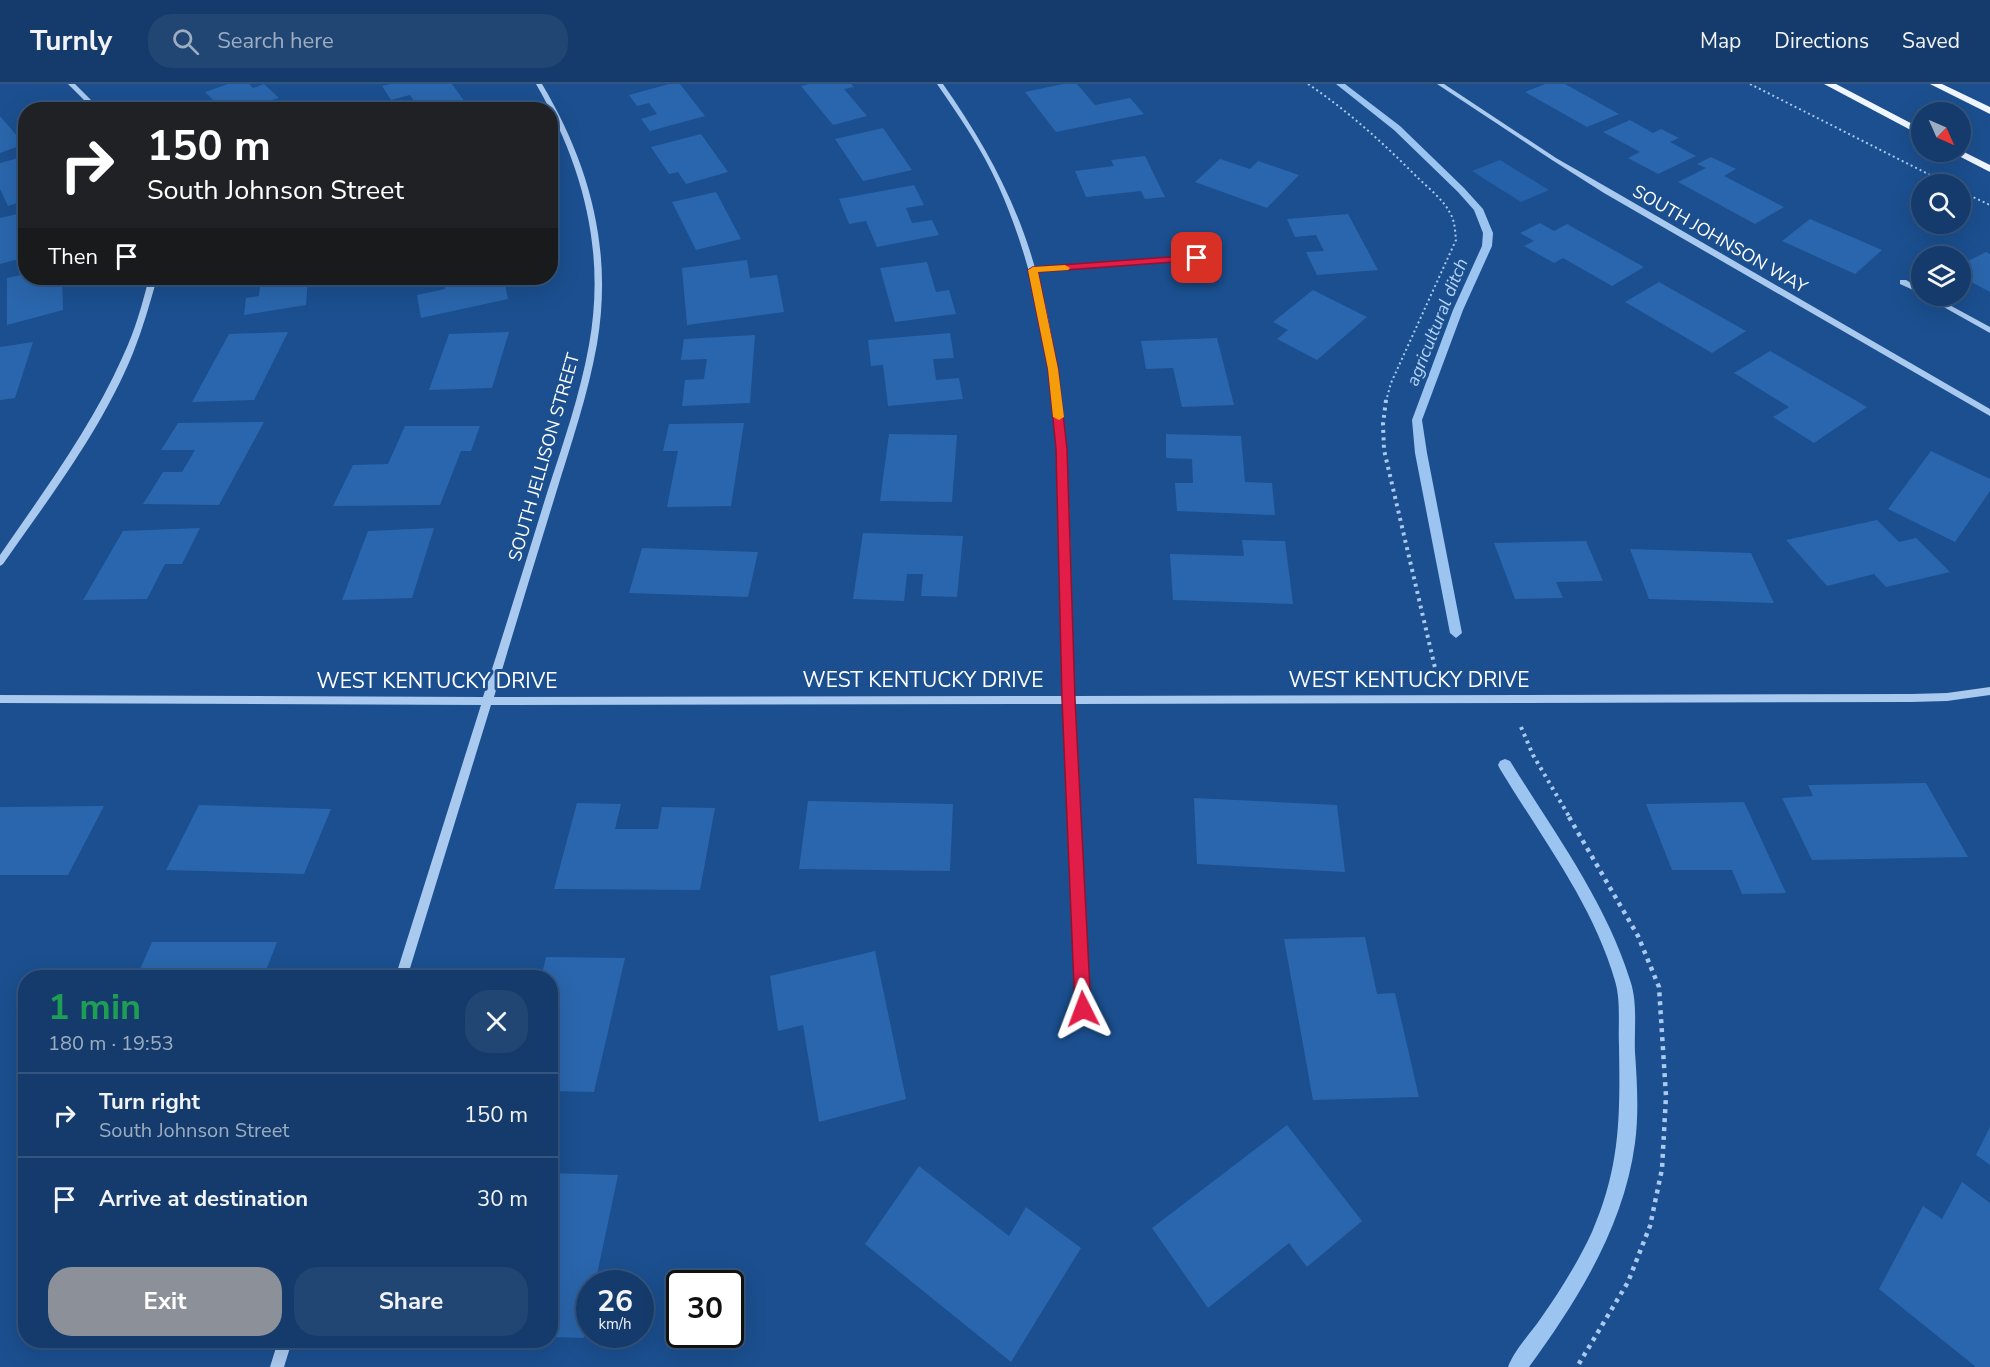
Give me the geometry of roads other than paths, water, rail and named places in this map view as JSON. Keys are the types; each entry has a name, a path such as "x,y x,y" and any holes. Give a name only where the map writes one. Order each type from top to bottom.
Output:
{"main road":[{"path":"1829,84 1911,127"},
{"path":"1935,84 1990,111"},
{"path":"1971,156 1990,164"},
{"path":"1971,158 1990,169"}],"street":[{"path":"71,84 90,102"},
{"name":"SOUTH JELLISON STREET","path":"539,84 549,102"},
{"path":"940,84 976,139 1002,188 1033,270 1053,369 1062,449 1069,699 1083,1009"},
{"name":"SOUTH JOHNSON WAY","path":"1440,84 1589,180 1990,413"},
{"name":"SOUTH JELLISON STREET","path":"404,970 581,399 597,312 598,280 594,218 587,189 567,134 558,118"},
{"path":"1033,270 1197,258"},
{"path":"1903,282 1911,286"},
{"path":"0,562 97,417 141,328 151,285"},
{"path":"1946,306 1990,330"},
{"name":"WEST KENTUCKY DRIVE","path":"0,699 489,701 1911,698 1947,697 1990,691"},
{"path":"277,1367 283,1348"}],"waterway":[{"name":"agricultural ditch","path":"1340,84 1397,128 1461,190 1478,209 1488,233 1487,246 1458,310 1417,420 1421,453 1456,633"},
{"name":"agricultural ditch","path":"1505,765 1570,870 1601,926 1613,954 1626,997 1629,1088 1625,1154 1609,1212 1569,1292 1517,1367"}]}
